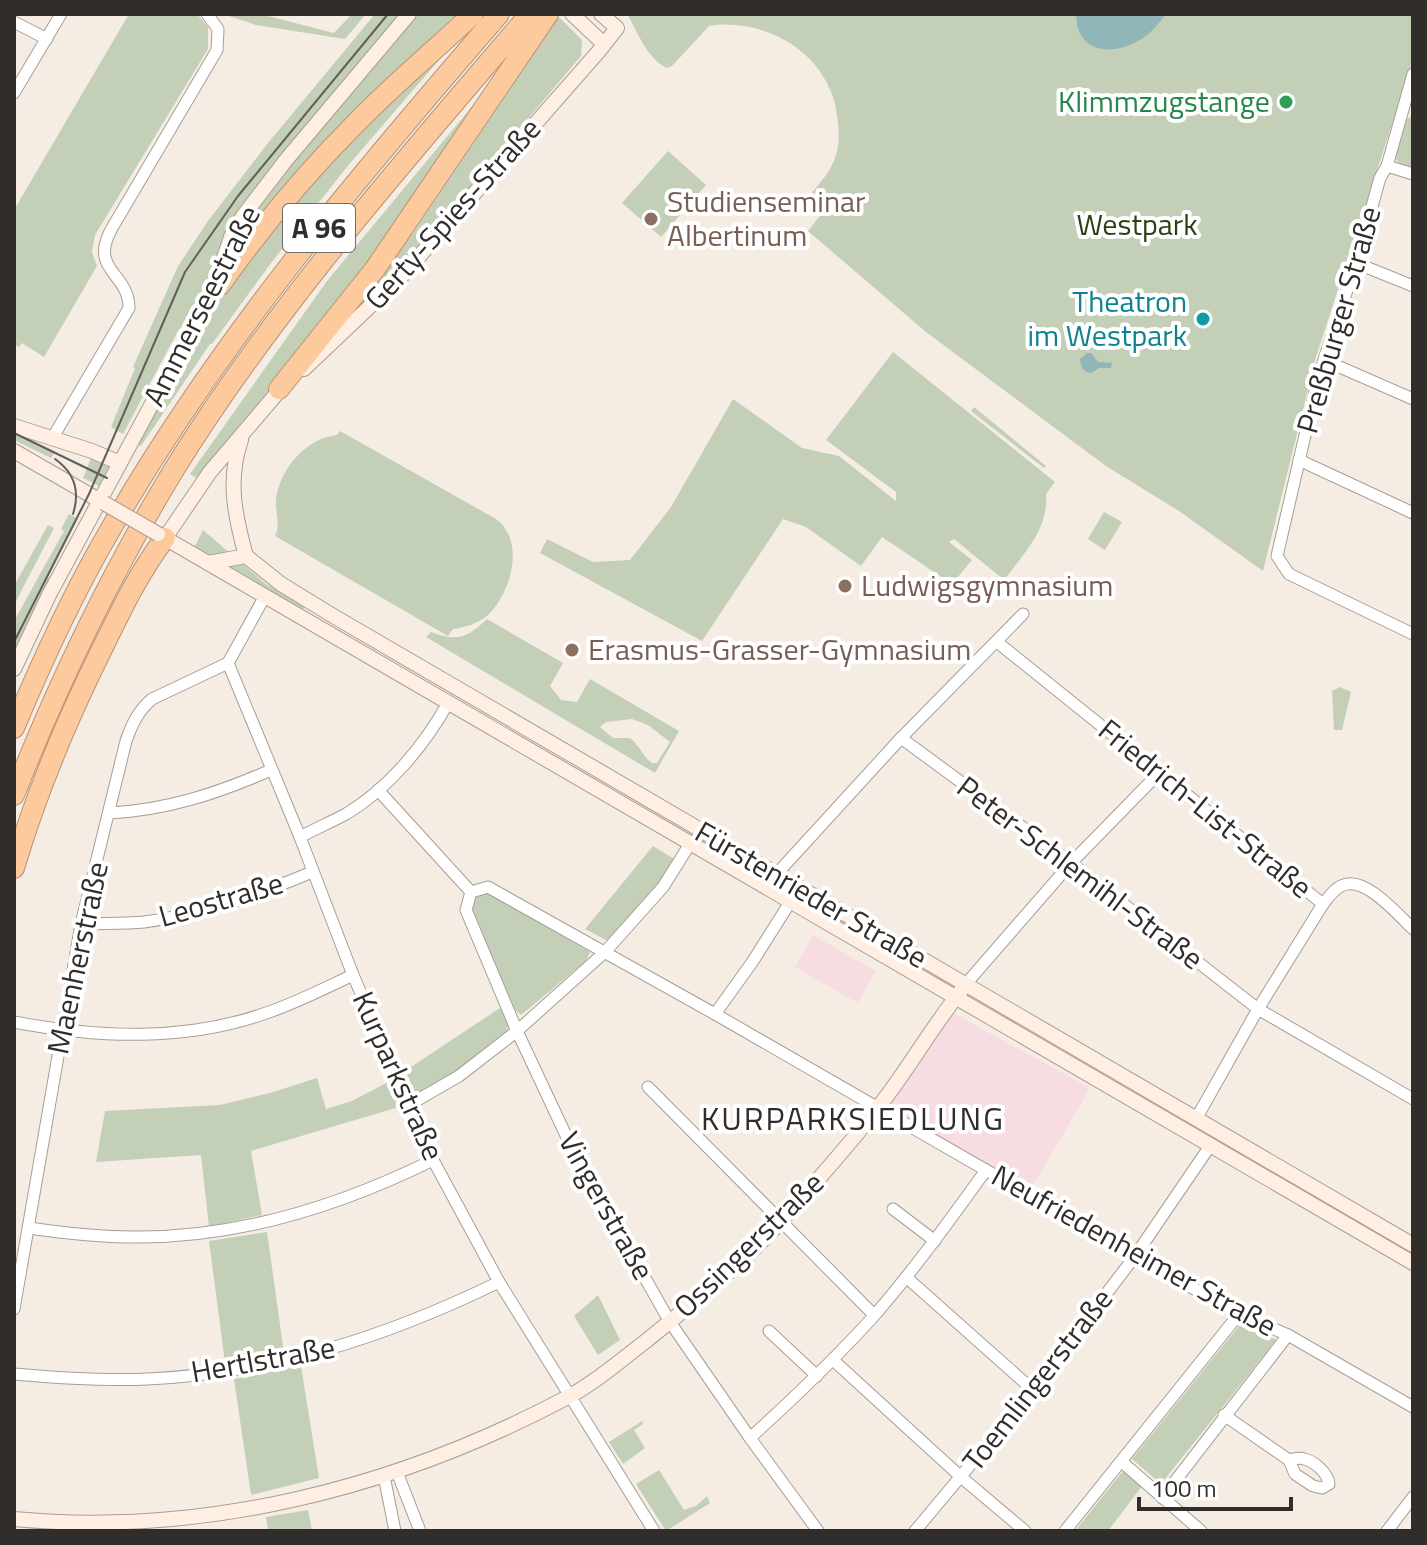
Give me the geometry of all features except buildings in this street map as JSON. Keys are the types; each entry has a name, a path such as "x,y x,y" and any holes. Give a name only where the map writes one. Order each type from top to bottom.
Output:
{"highway":[{"path":"220,285 257,232 302,179 358,120 473,14"},
{"name":"A 96","path":"14,728 45,653 77,591 164,441 287,267 388,142 499,14"},
{"name":"A 96","path":"14,795 50,704 104,593 177,466 246,365 315,273 405,160 530,14"},
{"path":"279,389 375,269 548,14"},
{"path":"14,868 28,821 88,678 161,536"}],"main road":[{"name":"Ammerseestraße","path":"14,669 49,595 102,502 196,322 220,285 222,264 231,237 243,216 409,14"},
{"path":"572,14 604,44"},
{"name":"Gerty-Spies-Straße","path":"279,389 402,276 604,44 617,28 601,14"},
{"path":"161,536 279,389"},
{"path":"14,426 53,437 120,463"},
{"path":"208,563 246,556 232,493 234,464 244,432"},
{"name":"Fürstenrieder Straße","path":"14,451 791,903 1196,1119 1413,1245"},
{"name":"Fürstenrieder Straße","path":"246,556 281,584 335,617 799,888 1210,1146 1413,1263"},
{"name":"Ossingerstraße","path":"14,1519 150,1526 282,1503 390,1474 478,1440 569,1397 702,1296 780,1222 878,1109 960,991"}],"street":[{"path":"14,93 61,14"},
{"path":"53,437 129,308 127,294 104,257 103,247 217,50 218,29 207,14"},
{"path":"14,22 47,39"},
{"name":"Preßburger Straße","path":"1413,74 1409,109 1398,122 1387,166 1380,178 1326,361 1319,375 1277,556 1283,568 1307,583 1413,634"},
{"path":"1387,166 1413,174"},
{"path":"1356,263 1413,286"},
{"path":"1326,361 1413,399"},
{"path":"1299,460 1413,513"},
{"path":"228,663 265,596"},
{"path":"767,888 901,738 1023,614"},
{"name":"Friedrich-List-Straße","path":"997,642 1323,904 1343,884 1362,885 1413,929"},
{"name":"Kurparkstraße","path":"228,663 353,975 433,1160 499,1282 654,1531"},
{"name":"Maenherstraße","path":"14,1309 81,924 126,741 142,708 162,692 228,663"},
{"name":"Leostraße","path":"300,837 346,813 378,790 415,752 448,703"},
{"name":"Peter-Schlemihl-Straße","path":"901,738 1071,863 1258,1009 1413,1099"},
{"path":"109,813 144,811 190,801 218,793 271,770"},
{"path":"960,991 1071,863 1160,772"},
{"path":"378,790 471,892"},
{"path":"409,1105 459,1076 517,1031 605,952 663,887 690,844"},
{"name":"Leostraße","path":"81,924 141,922 209,910 265,892 312,872"},
{"name":"Neufriedenheimer Straße","path":"471,892 488,887 1135,1256 1239,1314 1288,1335 1413,1407"},
{"path":"715,1014 799,888"},
{"name":"Vingerstraße","path":"471,892 466,910 517,1031 570,1144 670,1322 818,1531"},
{"path":"1196,1119 1258,1009 1323,904"},
{"path":"14,1022 61,1031 121,1035 203,1029 268,1013 353,975"},
{"path":"648,1087 874,1315"},
{"name":"Toemlingerstraße","path":"915,1531 1033,1390 1135,1256 1210,1146"},
{"path":"29,1228 136,1238 216,1232 293,1216 364,1192 433,1160"},
{"path":"750,1438 817,1376 874,1315 935,1241 986,1170"},
{"path":"893,1209 935,1241"},
{"path":"906,1277 1033,1390"},
{"name":"Hertlstraße","path":"14,1374 78,1379 149,1379 244,1369 326,1352 366,1339 442,1310 499,1282"},
{"path":"1065,1531 1239,1314"},
{"path":"769,1331 817,1376"},
{"path":"1162,1498 1288,1335"},
{"path":"833,1360 1025,1531"},
{"path":"1224,1415 1289,1460"},
{"path":"1122,1462 1201,1531"},
{"path":"390,1474 395,1531"},
{"path":"390,1474 420,1531"},
{"path":"1387,1531 1413,1497"}],"shaded area":[{"path":"813,935 876,971 858,1003 795,967"},
{"path":"950,1011 1090,1088 1029,1193 883,1109"}],"green space":[{"path":"129,14 197,14 208,27 208,49 95,235 92,252 97,266 44,357 22,343 19,347 14,344 14,210"},
{"path":"223,14 260,14 334,33 352,14 366,14 345,39 256,25"},
{"path":"375,14 400,14 292,142 234,218 221,244 208,291 178,331 123,434 111,427 133,367 178,266 268,143"},
{"path":"417,14 463,14 455,22 452,18 337,128 275,198 230,256 246,220 289,164"},
{"name":"Westpark","path":"627,14 1413,14 1413,60 1316,357 1263,571 1179,511 1106,466 926,332 808,231 823,212 809,196 834,161 839,131 834,101 826,81 798,49 760,30 738,25 715,25 709,26 667,68 654,59"},
{"path":"559,17 582,40 581,56 425,241 344,322 413,233"},
{"path":"445,53 346,168 271,263 210,344 141,446 137,444 193,338 231,277 346,141"},
{"path":"494,80 329,318 196,478 190,474 327,281"},
{"path":"1413,117 1413,168 1400,164 1394,157 1402,123"},
{"path":"668,151 706,185 661,237 622,203"},
{"path":"893,352 1055,482 1046,494 1044,518 1039,529 1004,580 954,539 949,542 972,560 952,584 882,537 861,566 806,527 783,519 702,641 540,553 547,539 593,562 630,560 671,507 733,399 802,448 839,456 896,501 896,492 826,440"},
{"path":"974,407 1046,466 1044,468 971,411"},
{"path":"14,431 55,452 51,458 14,440"},
{"path":"340,431 496,519 505,529 511,540 512,567 503,594 488,615 471,625 453,629 448,636 275,536 278,488 289,466 315,442 337,435"},
{"path":"91,458 109,467 99,486 83,478"},
{"path":"1104,512 1122,522 1105,550 1088,539"},
{"path":"69,514 78,519 14,653 14,621 64,531 61,529"},
{"path":"48,525 54,528 14,605 14,586"},
{"path":"203,530 266,584 305,606 302,611 194,548"},
{"path":"487,619 563,663 550,686 561,700 577,702 590,679 679,731 655,773 426,637 431,632 448,637 461,636","holes":["632,719 648,725 670,742 657,763 652,763 630,738 613,738 600,727 606,722"]},
{"path":"1340,687 1351,692 1342,730 1334,730 1332,691"},
{"path":"653,846 674,859 659,885 612,938 606,940 585,929"},
{"path":"488,891 590,952 586,961 521,1015 515,1010 471,910 476,896"},
{"path":"500,1008 508,1026 502,1039 450,1077 415,1098 410,1097 399,1075"},
{"path":"317,1078 326,1109 352,1101 392,1080 399,1107 251,1151 262,1215 209,1227 201,1155 96,1162 105,1111 220,1105"},
{"path":"267,1232 284,1353 225,1362 209,1241"},
{"path":"598,1295 620,1340 598,1355 574,1316"},
{"path":"1243,1321 1276,1340 1161,1484 1132,1459"},
{"path":"301,1366 319,1478 251,1495 234,1379"},
{"path":"642,1421 643,1424 634,1430 645,1448 623,1464 609,1442"},
{"path":"659,1470 684,1510 696,1506 707,1496 710,1503 666,1531 636,1484"},
{"path":"1123,1471 1142,1486 1108,1531 1075,1531"},
{"path":"308,1510 312,1531 268,1531 266,1517"}],"water":[{"path":"1076,14 1166,14 1143,38 1121,48 1110,49 1090,45 1083,38"},
{"path":"1091,353 1098,362 1112,363 1111,368 1086,372 1080,359"}],"tram line":[{"path":"14,642 89,494 185,272 238,196 388,14"},
{"path":"14,433 107,478"},
{"path":"55,459 67,470 74,484 76,498 73,514"}],"place":[{"name":"Klimmzugstange","path":"1286,102"},
{"name":"Studienseminar Albertinum","path":"651,219"},
{"name":"Theatron im Westpark","path":"1203,319"},
{"name":"Ludwigsgymnasium","path":"845,586"},
{"name":"Erasmus-Grasser-Gymnasium","path":"572,650"}],"district":[{"name":"KURPARKSIEDLUNG","path":"853,1119"}]}
